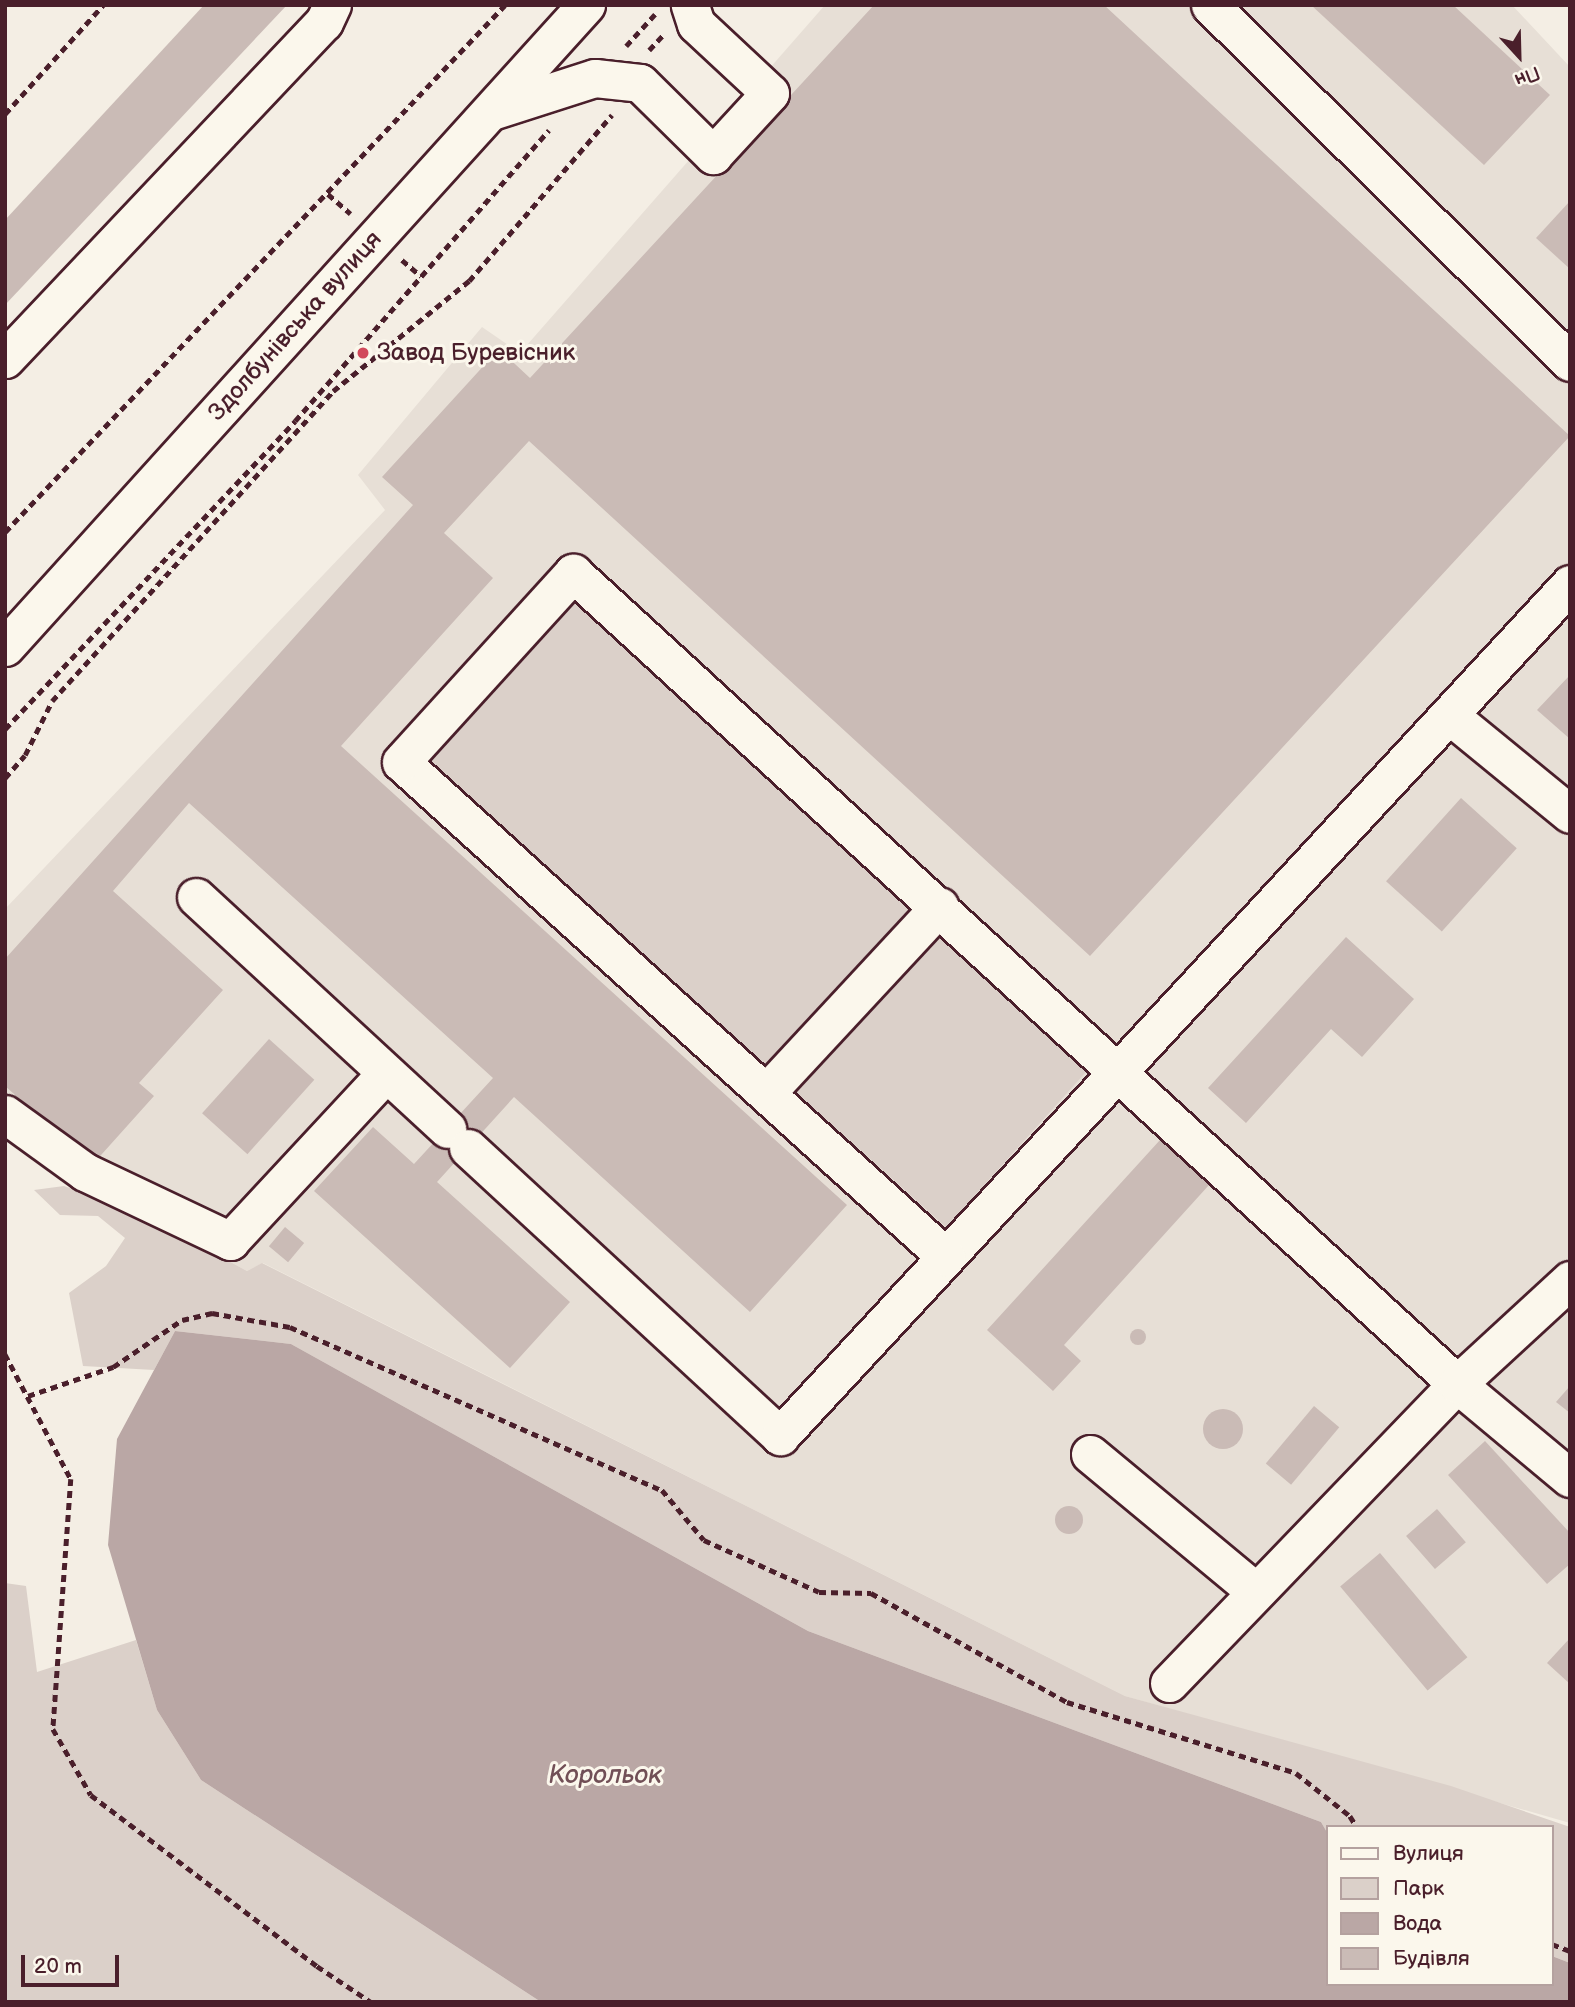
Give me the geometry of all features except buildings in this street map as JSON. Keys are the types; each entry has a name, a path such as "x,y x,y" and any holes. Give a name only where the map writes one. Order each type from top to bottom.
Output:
{"street":[{"path":"5,359 324,22 332,5"},
{"name":"Здолбунівська вулиця","path":"5,647 586,5"},
{"path":"1210,5 1570,362"},
{"path":"489,112 595,78 640,83 713,155 770,93 693,15"},
{"path":"946,1256 401,762 573,573 1120,1070 1457,1384 1570,1478"},
{"path":"196,897 780,1436 1570,584"},
{"path":"1449,715 1570,814"},
{"path":"766,1093 940,906"},
{"path":"5,1114 85,1172 230,1241 386,1073"},
{"path":"1169,1683 1254,1590 1457,1384 1570,1280"},
{"path":"1090,1454 1254,1590"}],"path":[{"path":"5,114 103,5"},
{"path":"5,532 505,5"},
{"path":"595,78 663,5"},
{"path":"5,778 25,755 52,701 333,391 468,281 640,83 639,62 666,31 693,15"},
{"path":"5,729 295,421 558,120"},
{"path":"29,1396 113,1367 182,1320 212,1313 290,1327 662,1490 704,1540 819,1592 872,1593 1067,1702 1296,1773 1350,1816 1356,1825"},
{"path":"5,1354 71,1479 53,1729 92,1795 317,1966 371,2002"}],"shaded area":[{"path":"825,5 1512,5 1570,67 1570,1823 1125,1696 263,1263 247,1271 139,1212 5,1098 5,909 385,510 358,475 482,327 520,353"}],"green space":[{"path":"576,595 917,902 767,1069 426,761"},
{"path":"938,924 1093,1064 946,1227 791,1087"},
{"path":"64,1186 139,1212 247,1271 262,1263 1125,1696 1451,1786 1570,1827 1570,1963 1554,1957 1554,1825 1326,1825 1326,1831 1321,1822 808,1631 291,1344 175,1331 154,1370 83,1366 69,1293 106,1266 125,1238 98,1216 60,1215 34,1190"},
{"path":"5,1583 26,1586 37,1672 136,1640 157,1710 201,1780 541,2002 5,2002"}],"water":[{"name":"Корольок","path":"175,1331 291,1344 808,1631 1321,1822 1326,1831 1326,1986 1554,1986 1554,1957 1570,1963 1570,2002 541,2002 201,1780 157,1710 108,1545 117,1439"}],"place":[{"name":"Завод Буревісник","path":"363,353"}]}
